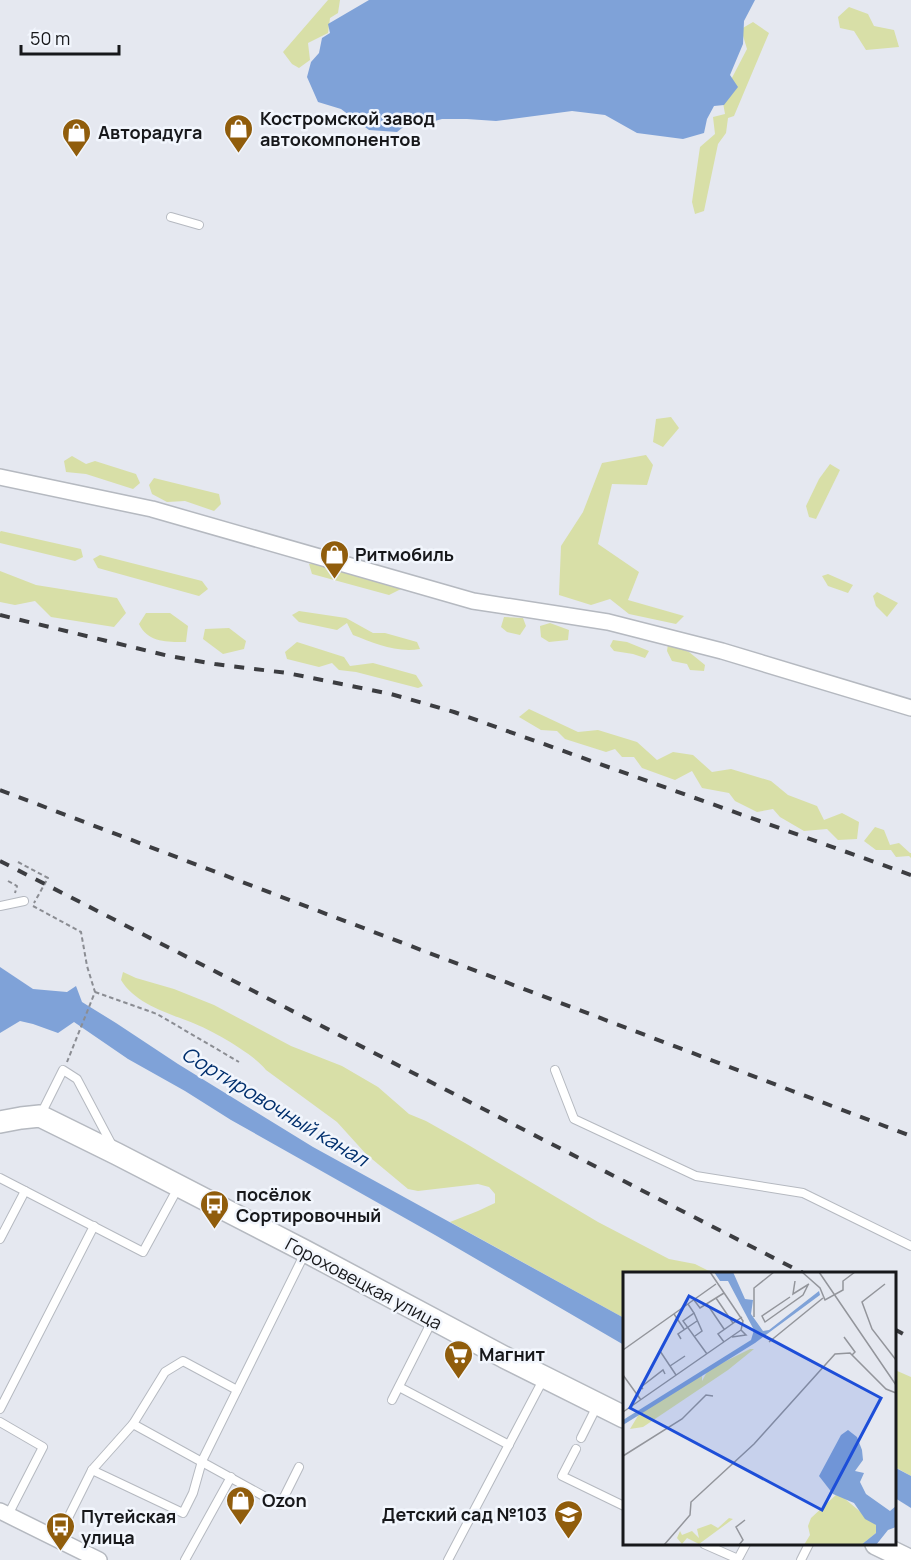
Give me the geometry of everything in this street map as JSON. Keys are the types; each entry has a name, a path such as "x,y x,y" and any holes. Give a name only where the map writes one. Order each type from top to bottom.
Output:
{"street":[{"path":"0,477 152,509 473,601 608,622 722,651 911,708"},
{"path":"0,1122 40,1116"},
{"name":"Гороховецкая улица","path":"40,1116 623,1416"},
{"path":"4,1513 99,1560"},
{"path":"878,1545 909,1560"}],"lane":[{"path":"171,217 200,225"},
{"path":"0,906 24,901"},
{"path":"40,1116 63,1070 77,1079 117,1154"},
{"path":"555,1070 574,1119 696,1176 803,1193 911,1246"},
{"path":"0,1178 143,1252 179,1186"},
{"path":"0,1239 25,1191"},
{"path":"0,1409 94,1226"},
{"path":"92,1470 183,1513 193,1493 202,1461 305,1251"},
{"path":"392,1400 433,1319"},
{"path":"57,1540 92,1470 133,1424 165,1372 183,1361 237,1390"},
{"path":"448,1560 544,1377"},
{"path":"399,1387 509,1445"},
{"path":"581,1438 598,1404"},
{"path":"0,1422 43,1447 4,1513"},
{"path":"133,1424 280,1505 299,1467"},
{"path":"576,1449 562,1476 623,1506"},
{"path":"185,1560 231,1478"},
{"path":"706,1545 738,1559 745,1545"},
{"path":"801,1560 808,1545"}],"path":[{"path":"18,862 48,878 33,906 81,932 87,966 95,992 71,1052"},
{"path":"8,881 17,886 14,896 24,901"},
{"path":"95,992 157,1014 239,1062"}],"green space":[{"path":"328,0 340,0 338,13 330,18 328,33 308,43 310,60 299,68 292,64 283,52"},
{"path":"849,7 868,14 874,26 894,30 899,47 866,50 854,31 840,28 838,17"},
{"path":"753,22 769,33 734,116 728,118 726,133 718,144 704,211 695,214 692,202 700,147 715,134 713,117 725,114 722,97 747,49 741,29"},
{"path":"671,417 679,428 663,447 653,442 656,419"},
{"path":"646,455 653,465 647,485 612,484 598,544 639,572 628,600 684,616 676,624 629,614 610,599 591,605 559,595 561,546 583,512 602,463"},
{"path":"72,456 86,464 95,461 136,474 140,483 133,489 86,474 66,472 64,461"},
{"path":"830,464 840,470 816,519 809,517 806,506 819,479"},
{"path":"154,478 219,494 221,504 214,511 185,501 167,502 152,494 149,485"},
{"path":"1,531 81,549 83,557 75,561 0,543"},
{"path":"100,555 202,581 208,589 199,596 98,568 93,559"},
{"path":"316,563 403,588 389,595 312,574 309,564"},
{"path":"0,571 36,585 117,598 126,613 114,627 51,617 35,601 15,605 0,602"},
{"path":"828,574 853,585 848,593 828,586 822,576"},
{"path":"877,592 898,603 887,617 876,606 873,596"},
{"path":"299,611 346,618 373,633 385,633 417,642 420,649 402,650 385,647 353,635 347,623 337,630 299,622 292,615"},
{"path":"146,613 170,613 188,626 186,642 159,640 148,635 139,624"},
{"path":"504,617 523,618 526,626 520,635 507,632 501,627"},
{"path":"550,623 569,630 568,640 549,642 541,637 540,626"},
{"path":"229,628 246,641 244,649 223,654 203,639 205,629"},
{"path":"613,640 627,642 649,651 645,658 614,651 610,646"},
{"path":"297,642 344,657 350,666 373,663 416,675 423,686 418,688 356,672 339,670 332,663 319,667 287,659 285,652"},
{"path":"668,644 689,652 705,665 704,671 690,670 687,664 672,661 667,651"},
{"path":"529,709 578,732 598,730 637,742 657,760 673,752 693,755 712,772 731,769 771,781 788,795 817,806 824,820 842,813 859,822 857,839 838,840 827,829 804,831 780,817 773,809 757,812 735,801 729,793 702,788 692,771 675,780 642,768 634,757 622,757 615,749 606,752 565,739 557,731 541,730 519,717"},
{"path":"875,827 884,830 890,845 899,843 911,853 911,858 909,856 896,857 891,850 876,850 864,841"},
{"path":"123,972 174,989 214,1005 291,1046 342,1066 378,1087 409,1114 465,1143 598,1222 669,1259 695,1264 716,1272 623,1272 623,1317 450,1222 495,1203 495,1194 489,1187 478,1184 418,1191 408,1189 366,1154 337,1122 241,1049 197,1024 150,1005 127,988 121,980"},
{"path":"896,1370 911,1377 911,1476 896,1468"}],"water":[{"path":"369,0 755,0 744,21 743,44 730,75 738,87 724,105 714,106 707,119 704,133 683,139 637,133 605,115 572,111 496,121 442,119 420,125 407,124 397,132 369,130 341,109 318,102 307,77 311,62 319,53 322,38 330,33 328,24"},
{"path":"0,967 33,989 67,992 76,986 82,1002 313,1147 623,1317 623,1344 231,1120 128,1059 74,1022 58,1033 20,1021 0,1033"},
{"path":"896,1468 911,1476 911,1508 896,1499"}],"railway":[{"path":"0,615 169,656 287,673 391,694 454,712 911,875"},
{"path":"0,790 911,1136"},
{"path":"0,861 801,1272"},
{"path":"896,1330 911,1338"}],"place":[{"name":"Костромской завод автокомпонентов","path":"239,154"},
{"name":"Авторадуга","path":"77,158"},
{"name":"Ритмобиль","path":"334,580"},
{"name":"посёлок Сортировочный","path":"215,1230"},
{"name":"Магнит","path":"458,1380"},
{"name":"Ozon","path":"241,1526"},
{"name":"Детский сад №103","path":"568,1540"},
{"name":"Путейская улица","path":"60,1552"}],"water label":[{"name":"Сортировочный канал","path":"275,1106"}]}
